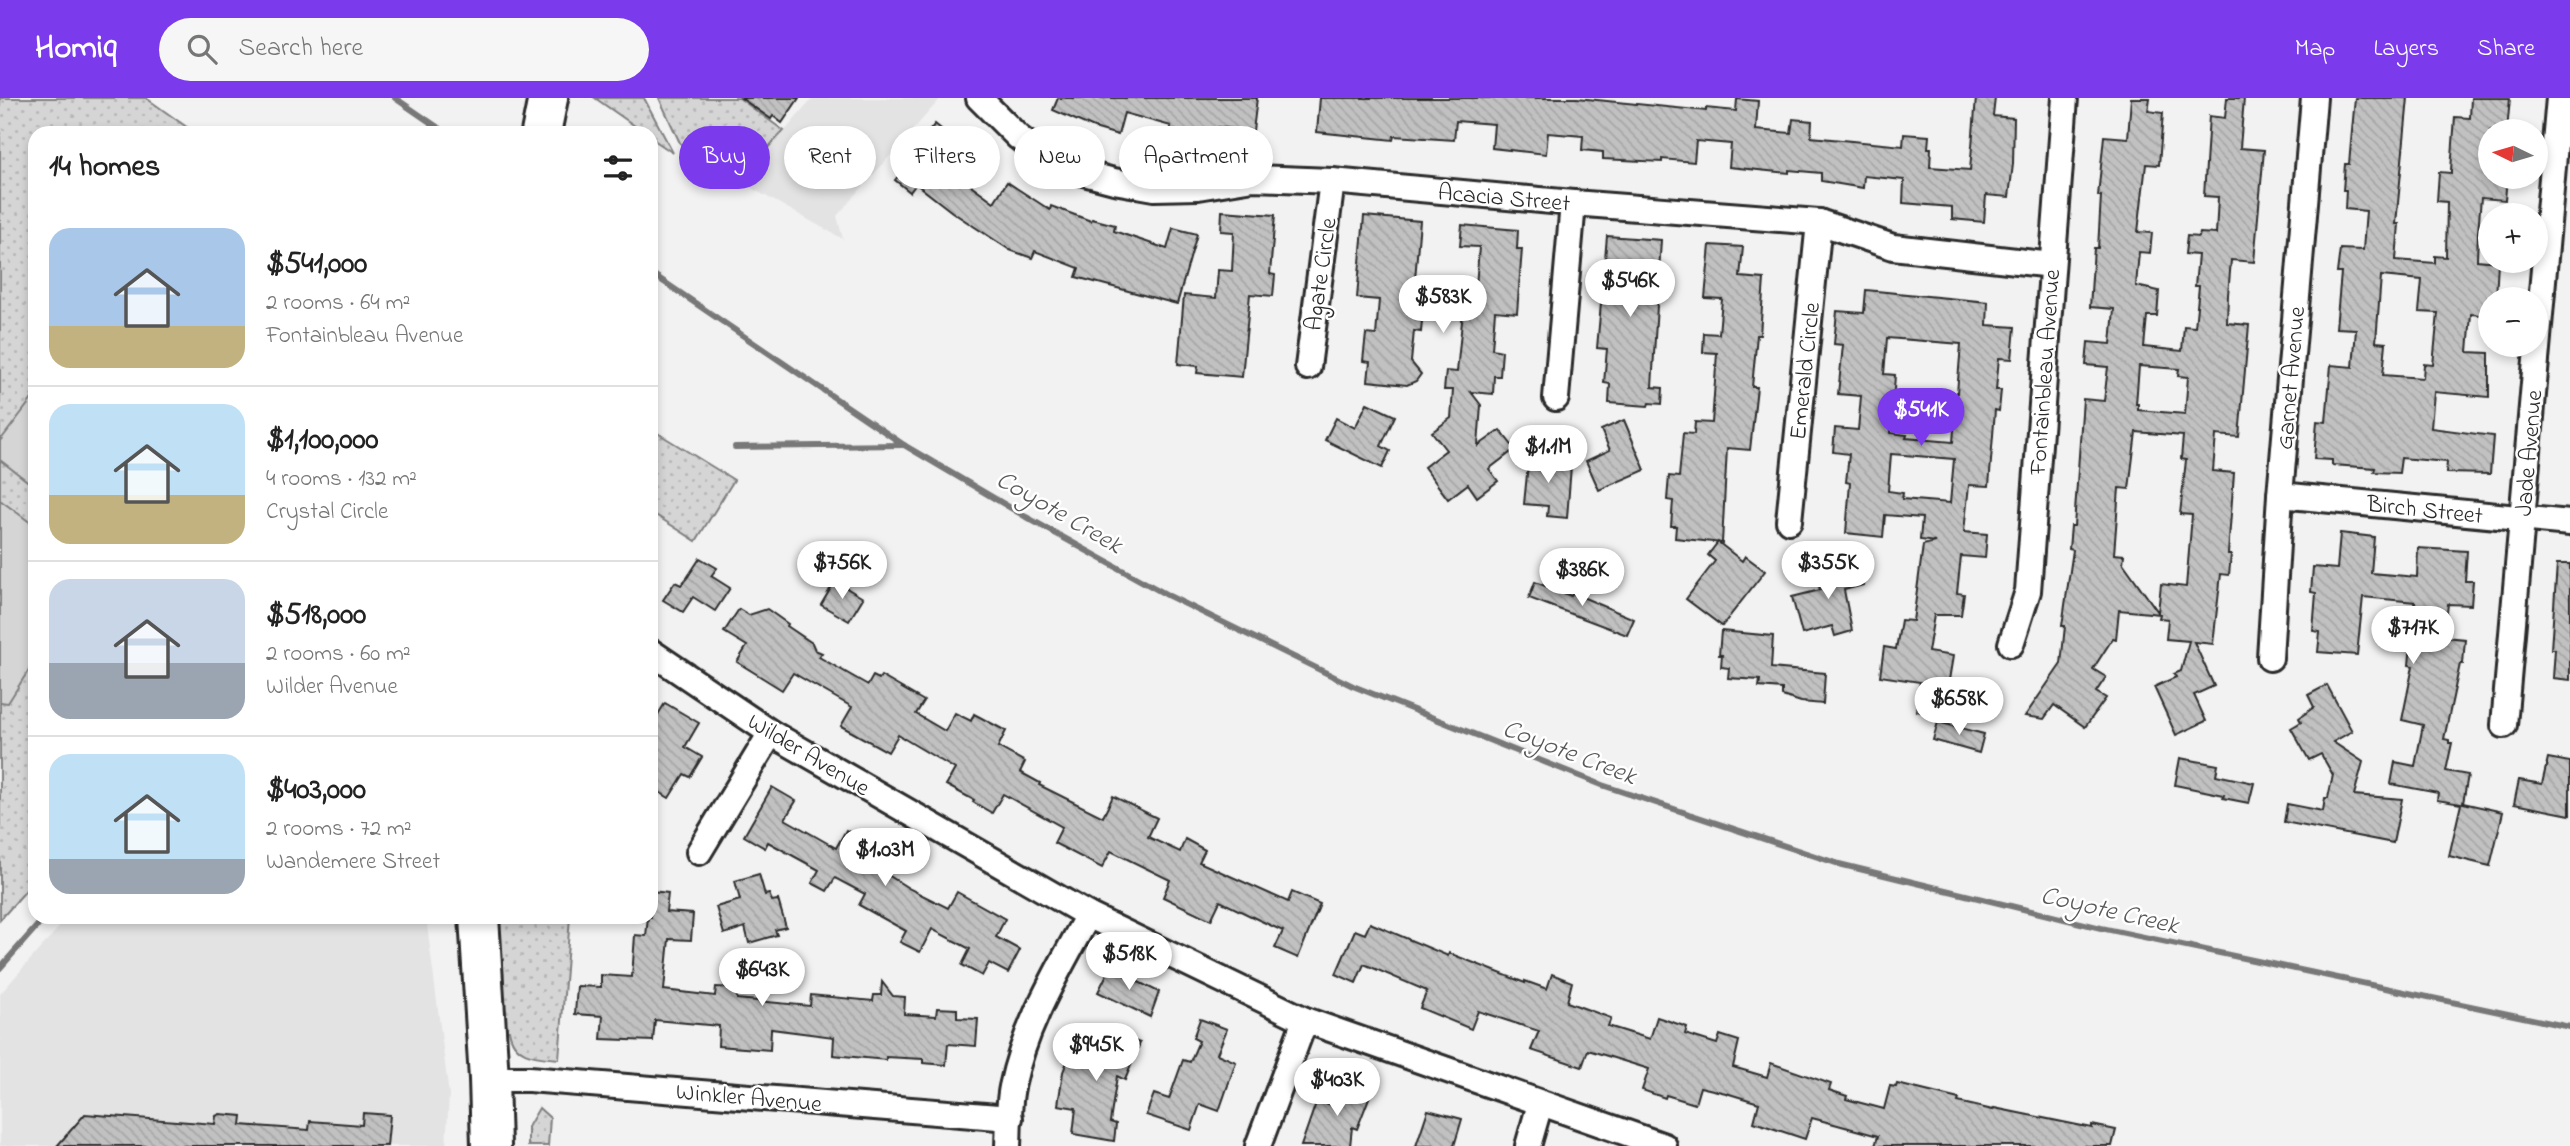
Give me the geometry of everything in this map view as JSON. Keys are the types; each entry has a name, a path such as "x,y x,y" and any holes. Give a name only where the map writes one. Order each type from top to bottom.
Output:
{"main road":[{"path":"542,126 548,98"},
{"path":"479,924 491,1146"}],"street":[{"name":"Acacia Street","path":"979,98 1018,137 1041,154 1076,171 1154,188 1198,187 1253,178 1332,181 1573,204 1819,222 1893,247 2052,265"},
{"name":"Fontainbleau Avenue","path":"2011,643 2028,592 2065,98"},
{"name":"Garnet Avenue","path":"2270,658 2280,495 2314,98"},
{"name":"Jade Avenue","path":"2504,725 2559,98"},
{"name":"Agate Circle","path":"1308,367 1332,181"},
{"path":"1556,398 1573,204"},
{"name":"Emerald Circle","path":"1789,521 1819,222"},
{"name":"Birch Street","path":"2280,495 2570,523"},
{"name":"Wilder Avenue","path":"658,657 771,733 1088,915 1305,1020 1664,1146"},
{"path":"699,852 771,733"},
{"path":"1008,1146 1011,1090 1028,1033 1038,1007 1088,915"},
{"path":"1258,1146 1305,1020"},
{"name":"Winkler Avenue","path":"489,1079 529,1079 1010,1118"},
{"path":"1528,1146 1540,1104"}],"shaded area":[{"path":"0,98 146,98 185,126 28,126 28,888 0,920"},
{"path":"595,98 644,98 673,153 658,143 658,126 635,126"},
{"path":"659,98 739,98 784,131 770,146 770,126 679,126 679,141"},
{"path":"813,98 941,98 916,126 890,126 890,156 876,172 876,126 789,126"},
{"path":"784,132 784,189 861,189 837,216 843,239 753,189 770,189 770,145"},
{"path":"28,404 28,482 0,460 0,441"},
{"path":"658,433 734,480 696,541 658,517"},
{"path":"0,500 28,521 28,671 8,703 0,702"},
{"path":"62,924 427,924 449,1095 446,1146 0,1146 0,994"},
{"path":"496,924 569,924 559,1059 521,1051 511,1039 509,1030 505,1030"},
{"path":"539,1108 550,1118 548,1146 528,1146 528,1127"}],"building":[{"path":"741,98 799,98 782,123 773,116 771,119"},
{"path":"1058,98 1257,98 1254,126 1171,126 1124,113 1118,135 1105,131 1105,126 1089,126 1053,110"},
{"path":"1320,98 1577,98 1706,111 1706,108 1736,111 1737,99 1758,101 1756,130 1791,133 1793,119 1812,121 1811,137 1903,146 1904,134 1929,136 1930,167 1970,170 1976,98 1995,98 1993,116 2014,118 2013,164 2009,197 1986,195 1984,222 1952,219 1952,207 1903,203 1904,180 1864,176 1863,188 1821,181 1821,173 1729,167 1731,144 1696,141 1694,162 1662,159 1662,162 1603,159 1603,152 1582,150 1583,136 1548,133 1546,154 1492,148 1494,124 1456,121 1454,140 1394,136 1393,140 1317,132"},
{"path":"2131,98 2150,98 2148,111 2163,113 2159,165 2146,164 2138,232 2152,233 2150,253 2139,252 2136,286 2159,291 2157,316 2147,316 2144,347 2182,351 2184,326 2195,327 2199,286 2195,286 2198,255 2185,254 2187,236 2216,234 2218,197 2204,196 2209,116 2225,118 2227,98 2244,98 2240,148 2264,150 2254,262 2231,260 2227,323 2249,325 2239,437 2216,435 2213,471 2234,473 2229,575 2221,574 2213,644 2194,642 2214,686 2194,695 2206,721 2176,735 2154,687 2176,677 2174,674 2181,671 2189,641 2166,639 2168,619 2159,618 2160,614 2119,610 2116,639 2113,638 2093,669 2106,677 2096,692 2106,698 2085,727 2054,705 2044,719 2025,716 2061,664 2065,626 2062,626 2073,550 2069,549 2071,526 2074,526 2083,399 2104,401 2108,367 2086,365 2088,342 2111,344 2114,309 2090,307 2094,248 2098,248 2101,196 2098,196 2104,136 2128,138","holes":["2139,366 2179,369 2178,376 2188,377 2185,414 2138,410 2136,404","2136,432 2183,436 2181,459 2186,460 2180,514 2192,515 2186,587 2161,584 2158,612 2123,563 2124,555 2114,554 2119,488 2129,489"]},
{"path":"2355,98 2408,98 2396,224 2399,224 2396,260 2435,263 2435,256 2446,257 2447,202 2437,201 2439,172 2451,173 2455,117 2470,118 2471,98 2510,98 2508,119 2478,119 2478,189 2506,189 2505,200 2481,198 2481,203 2478,203 2478,273 2497,273 2497,287 2478,287 2478,315 2471,314 2468,352 2478,352 2478,357 2489,357 2489,397 2434,392 2431,428 2493,436 2490,474 2446,473 2447,462 2401,458 2399,473 2374,472 2375,468 2332,465 2332,460 2314,459 2317,421 2326,422 2331,365 2353,367 2356,329 2336,328 2341,273 2337,273 2340,249 2363,250 2366,211 2345,209 2345,164 2349,164","holes":["2381,276 2422,280 2419,312 2438,313 2433,365 2424,364 2423,378 2383,375 2386,343 2376,342"]},
{"path":"1007,182 1050,210 1051,206 1091,221 1092,219 1115,225 1114,231 1167,249 1173,228 1197,234 1177,304 1076,277 1079,268 1035,251 1032,258 1010,250 922,189 976,189 994,202"},
{"path":"1222,211 1275,215 1270,274 1275,275 1273,296 1250,294 1242,377 1197,373 1198,366 1178,364 1184,295 1216,298 1218,270 1232,271 1234,232 1221,231"},
{"path":"1364,216 1420,221 1415,279 1426,280 1425,290 1476,287 1479,247 1460,246 1462,225 1518,230 1517,249 1522,249 1517,313 1495,311 1492,349 1502,351 1500,376 1494,376 1493,394 1471,392 1481,405 1478,446 1500,430 1515,449 1489,469 1498,481 1477,497 1468,484 1448,499 1424,467 1446,450 1432,432 1451,418 1453,390 1444,390 1446,371 1457,372 1463,311 1423,310 1421,332 1414,331 1411,362 1421,374 1416,381 1407,385 1368,381 1370,362 1363,361 1366,334 1376,335 1379,300 1357,298"},
{"path":"1607,236 1661,240 1652,387 1663,388 1662,404 1649,403 1648,406 1609,403 1610,384 1604,383 1607,349 1597,348"},
{"path":"1710,245 1743,247 1740,277 1764,279 1760,335 1757,335 1752,387 1757,387 1750,450 1727,448 1722,543 1675,538 1676,526 1671,526 1673,501 1667,500 1669,476 1679,477 1683,433 1694,434 1695,422 1712,423 1717,353 1703,352 1704,333 1719,334 1722,299 1705,298"},
{"path":"1866,290 1988,302 1987,325 2015,327 2012,359 1999,358 1996,390 2001,390 1999,411 1995,410 1989,486 1969,485 1964,532 1987,534 1985,558 1961,556 1957,593 1964,594 1961,615 1934,615 1928,652 1953,656 1943,716 1916,711 1920,682 1880,676 1884,647 1896,649 1901,620 1913,621 1923,545 1935,542 1920,540 1922,518 1885,515 1883,537 1846,533 1849,454 1833,452 1835,428 1858,430 1861,396 1838,394 1843,345 1834,344 1837,311 1864,313","holes":["1887,338 1961,344 1953,442 1906,438 1907,435 1891,433 1895,375 1884,374","1891,454 1954,459 1950,503 1902,499 1903,493 1888,491"]},
{"path":"1367,403 1395,416 1381,446 1390,451 1382,468 1325,440 1336,418 1355,428"},
{"path":"1624,420 1645,470 1599,490 1586,461 1610,450 1601,430"},
{"path":"1529,454 1553,456 1552,464 1571,466 1567,518 1547,516 1548,506 1524,504"},
{"path":"2340,533 2374,537 2371,573 2417,577 2418,548 2467,551 2465,581 2473,581 2471,605 2448,604 2444,637 2465,639 2463,664 2460,664 2444,739 2452,743 2446,771 2468,775 2463,803 2503,812 2490,866 2449,856 2461,804 2437,800 2438,793 2391,784 2395,762 2415,766 2423,725 2402,720 2413,666 2409,665 2415,602 2363,597 2357,655 2318,652 2320,632 2313,631 2316,593 2311,592 2313,567 2337,569"},
{"path":"1718,542 1742,561 1745,556 1765,571 1722,626 1686,599 1715,561 1708,555"},
{"path":"700,558 717,568 711,576 730,588 715,611 693,597 683,612 663,600 675,582 681,585"},
{"path":"1857,562 1863,585 1844,590 1852,631 1835,636 1832,626 1802,634 1792,597 1820,590 1816,573"},
{"path":"2557,564 2570,564 2570,680 2553,678 2555,649 2551,649"},
{"path":"835,581 863,598 849,621 821,605"},
{"path":"1535,582 1571,596 1573,593 1634,619 1627,635 1529,598"},
{"path":"739,609 749,615 767,609 812,643 815,650 822,653 819,657 868,685 873,676 879,679 881,676 924,701 916,714 945,731 955,713 971,721 974,714 1006,731 998,747 1025,762 1020,772 1040,783 1039,785 1103,817 1113,796 1157,818 1148,837 1180,852 1185,839 1205,850 1199,862 1288,902 1292,892 1320,904 1298,958 1275,948 1283,931 1220,901 1211,920 1163,897 1170,880 1111,851 1102,868 1054,843 1062,827 1003,794 992,813 946,785 955,769 898,735 888,752 841,726 852,707 793,673 782,690 737,662 747,646 724,632"},
{"path":"1721,631 1773,636 1771,668 1825,673 1823,704 1801,702 1782,696 1782,689 1759,687 1760,680 1728,678 1729,668 1721,667 1722,655 1719,655"},
{"path":"2327,685 2352,731 2333,742 2363,762 2354,795 2402,799 2393,843 2284,822 2287,804 2323,811 2325,798 2328,798 2333,775 2321,754 2309,760 2291,728 2301,722 2299,718 2314,707 2308,695"},
{"path":"665,703 699,723 685,747 702,757 690,777 684,774 669,798 658,791 658,714"},
{"path":"1938,722 1984,734 1979,753 1933,740"},
{"path":"2180,758 2218,765 2216,775 2254,783 2249,803 2175,785"},
{"path":"2548,758 2570,762 2570,815 2514,804 2519,780 2542,784"},
{"path":"772,787 796,801 785,819 836,848 846,830 867,841 864,846 894,863 888,875 910,889 948,908 957,892 1005,919 996,937 1020,950 1008,973 989,963 982,976 962,965 970,949 932,929 920,952 900,942 906,931 859,905 865,894 835,878 827,891 812,883 819,870 768,842 765,848 744,836"},
{"path":"759,874 765,895 769,894 772,901 778,900 786,927 775,930 777,935 749,943 745,927 724,934 716,907 740,900 735,881"},
{"path":"658,892 668,893 666,912 693,914 691,940 669,939 664,990 715,996 716,987 738,988 737,999 810,1006 811,995 873,1001 874,995 881,995 882,982 893,996 905,997 904,1014 936,1016 937,1008 957,1009 957,1018 978,1019 976,1046 948,1044 946,1065 923,1063 923,1059 886,1057 886,1060 833,1055 834,1037 771,1029 770,1050 718,1046 719,1026 655,1020 653,1041 601,1039 603,1016 575,1014 577,986 601,987 601,975 632,977 635,935 646,936 647,924 658,924"},
{"path":"1370,923 1448,956 1449,953 1525,983 1547,989 1552,974 1572,982 1567,1002 1611,1018 1608,1026 1650,1039 1657,1017 1687,1027 1685,1034 1717,1044 1720,1035 1739,1041 1733,1067 1767,1077 1771,1063 1831,1084 1829,1090 1847,1096 1846,1099 1884,1109 1890,1086 1896,1087 1897,1084 1993,1110 1994,1108 2092,1128 2092,1125 2116,1130 2112,1146 1875,1146 1878,1136 1812,1118 1805,1139 1754,1122 1759,1103 1726,1093 1700,1087 1695,1104 1666,1095 1665,1098 1642,1090 1649,1069 1588,1050 1582,1067 1531,1050 1539,1031 1478,1011 1471,1029 1420,1008 1427,991 1364,964 1356,983 1336,974 1355,930 1365,934"},
{"path":"1110,968 1159,992 1150,1017 1098,992"},
{"path":"1200,1019 1227,1029 1217,1054 1236,1062 1219,1111 1200,1104 1191,1130 1146,1115 1154,1094 1169,1099 1183,1060 1190,1062 1199,1041 1193,1038"},
{"path":"1099,1027 1140,1043 1125,1080 1117,1076 1110,1122 1116,1124 1114,1141 1073,1134 1076,1108 1058,1105 1063,1072 1073,1046 1089,1053"},
{"path":"1346,1081 1372,1090 1357,1129 1352,1127 1350,1146 1301,1146 1317,1100 1337,1107"},
{"path":"1428,1110 1462,1119 1454,1146 1416,1146"},
{"path":"363,1113 390,1115 387,1146 57,1146 85,1114 215,1124 216,1116 220,1114 242,1116 241,1125 309,1130 310,1121 362,1125"}],"waterway":[{"name":"Coyote Creek","path":"395,98 436,126"},
{"name":"Coyote Creek","path":"658,278 904,445 1026,517 1169,596 1353,686 1602,785 1839,864 2101,928 2570,1027"},
{"path":"735,447 904,445"},
{"path":"0,968 39,924"}]}
